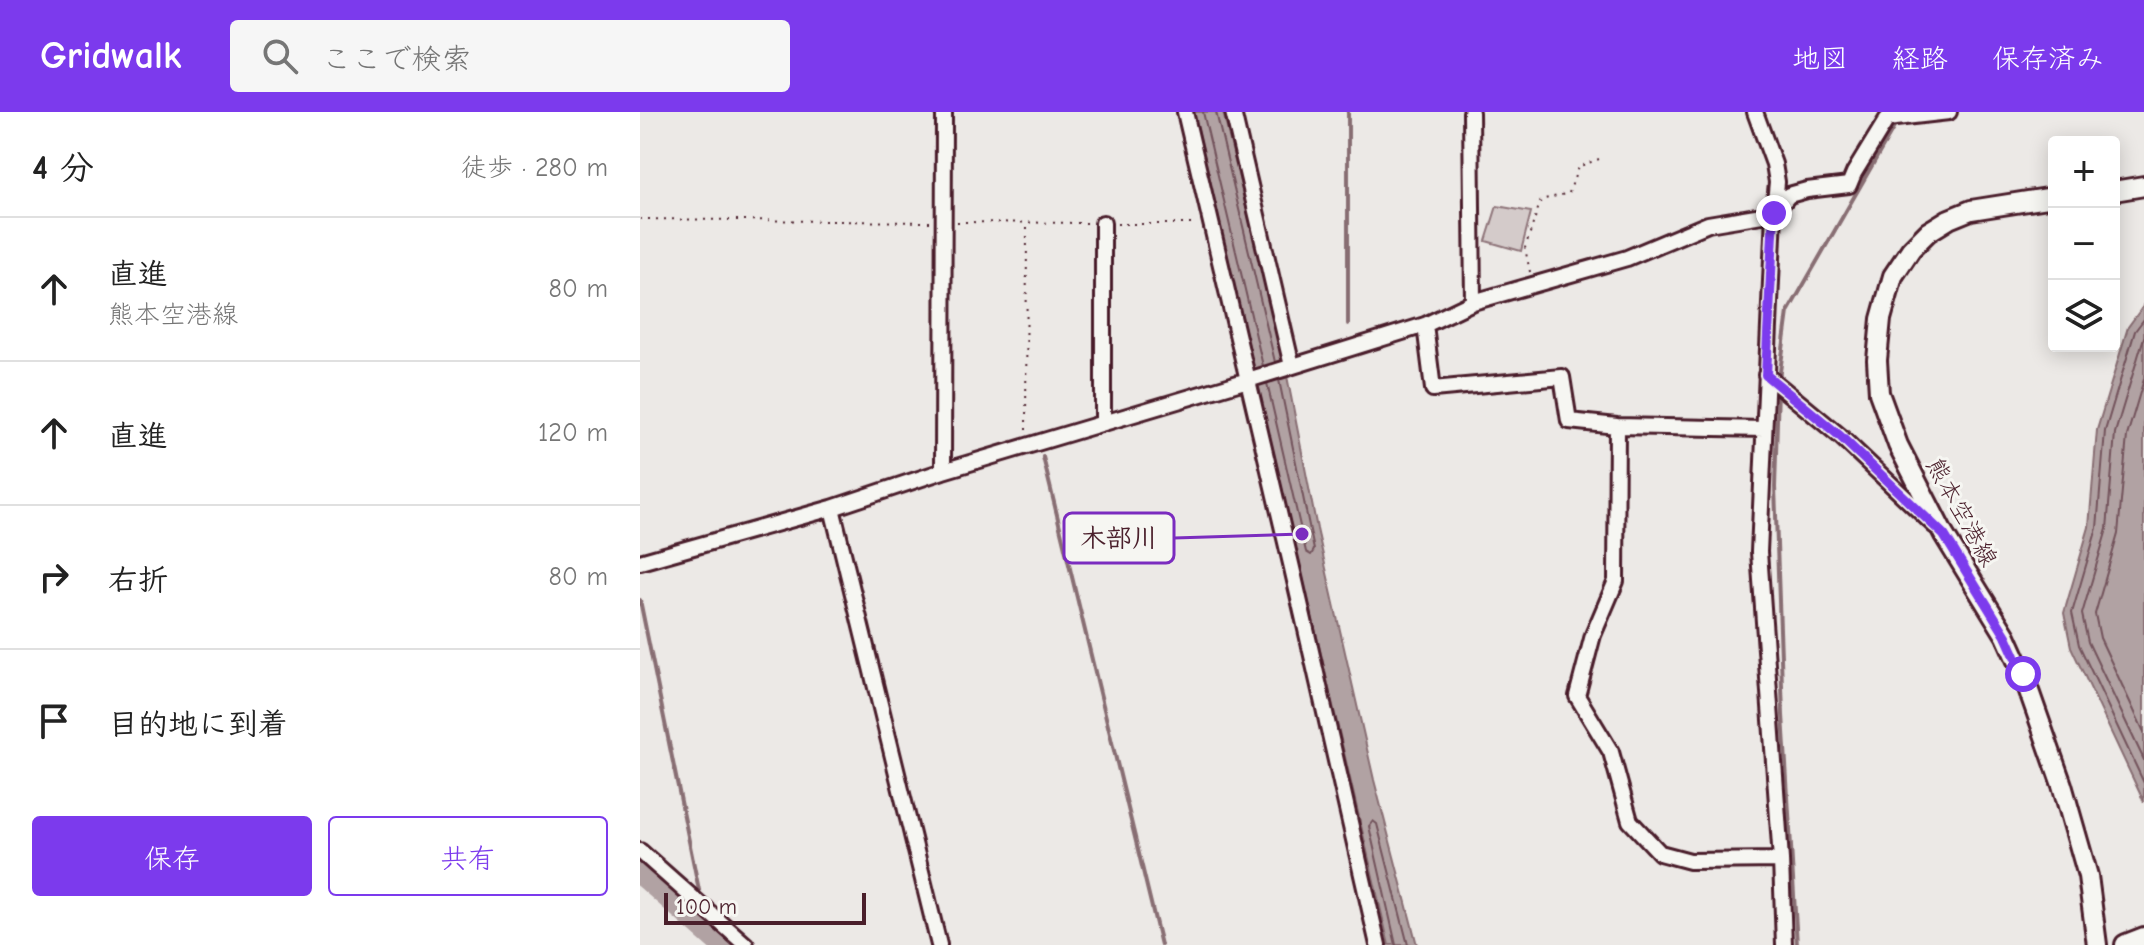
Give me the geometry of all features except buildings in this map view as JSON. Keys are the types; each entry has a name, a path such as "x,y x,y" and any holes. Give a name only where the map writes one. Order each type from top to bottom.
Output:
{"highway":[{"path":"2126,945 2144,938"}],"main road":[{"path":"2120,190 2144,186"},
{"name":"熊本空港線","path":"2048,198 1984,208 1949,219 1928,232 1911,249 1893,276 1881,319 1877,360 1879,393 1898,445 1944,535 2006,636 2023,674 2062,785 2088,876 2097,945"}],"street":[{"path":"943,471 944,112"},
{"path":"1185,112 1378,945"},
{"path":"1233,112 1292,366"},
{"path":"1471,112 1473,302"},
{"path":"1755,112 1774,164 1777,182 1759,552 1781,860 1784,945"},
{"path":"640,562 832,508 943,471 1425,325 1473,302 1627,258 1708,224 1774,213 1789,195 1849,185 1896,116 1949,112"},
{"path":"1103,223 1103,423"},
{"path":"1425,325 1433,389 1562,377 1569,421 1617,426 1764,429"},
{"path":"1766,375 1840,436 1944,535"},
{"path":"1617,426 1616,581 1593,635 1577,696 1611,752 1630,821 1660,853 1690,861 1781,860"},
{"path":"832,508 939,945"},
{"path":"640,851 746,945"}],"path":[{"path":"1533,285 1525,248 1541,200 1569,193 1578,167 1599,159"},
{"path":"640,219 1210,224"},
{"path":"1026,446 1027,223"}],"shaded area":[{"path":"1497,206 1531,212 1521,251 1486,241"}],"water":[{"path":"1194,112 1223,112 1287,376 1317,529 1374,780 1417,945 1389,945"},
{"path":"2144,305 2144,802 2071,647 2064,613 2089,527 2097,430 2128,327"}],"waterway":[{"path":"1348,112 1348,324"},
{"path":"1779,379 1788,312 1897,122"},
{"path":"1778,388 1775,487 1783,715 1797,945"},
{"path":"1043,457 1161,945"},
{"path":"640,600 701,900"},
{"path":"640,872 723,945"},
{"path":"704,916 708,933"}],"place":[{"name":"木部川","path":"1302,534"}],"route":[{"path":"1774,213 1766,375 1840,436 1944,535 2006,636 2023,674"}]}
